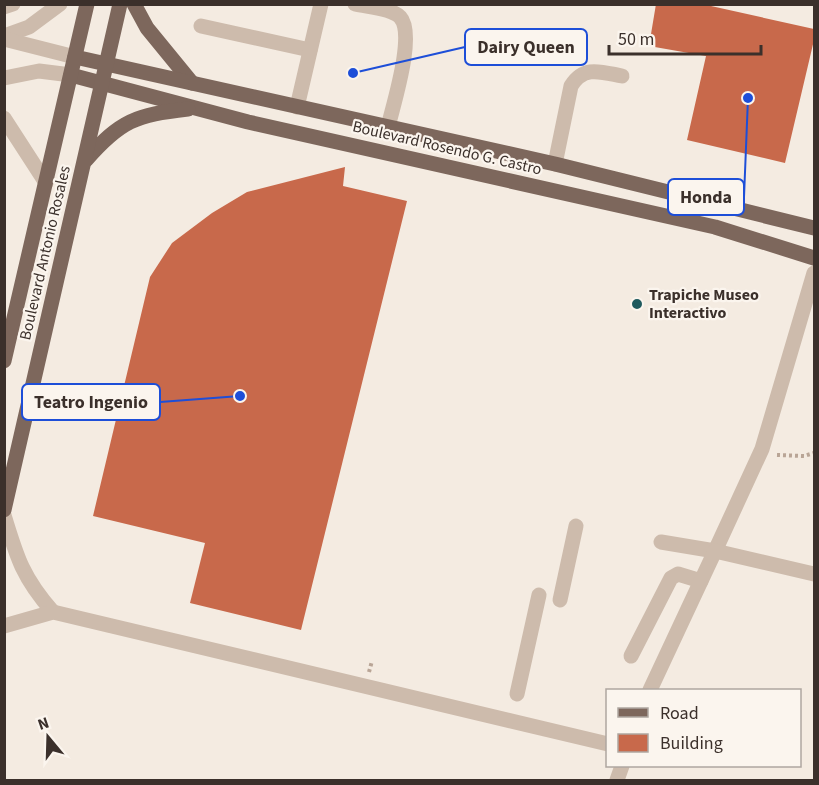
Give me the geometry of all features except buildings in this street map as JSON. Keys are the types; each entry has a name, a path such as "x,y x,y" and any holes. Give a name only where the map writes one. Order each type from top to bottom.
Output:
{"main road":[{"name":"Boulevard Antonio Rosales","path":"4,361 87,4"},
{"name":"Boulevard Antonio Rosales","path":"4,510 120,4"},
{"path":"134,4 147,28 192,83"},
{"name":"Boulevard Rosendo G. Castro","path":"75,57 555,164 814,228"},
{"name":"Boulevard Rosendo G. Castro","path":"71,75 196,108 715,227 814,258"},
{"path":"84,163 104,139 125,123 147,113 196,108"}],"lane":[{"path":"4,7 13,4"},
{"path":"4,38 29,27 60,4"},
{"path":"297,107 321,4"},
{"path":"356,4 394,13 405,24 406,43 388,127"},
{"path":"201,26 310,50"},
{"path":"4,38 75,57"},
{"path":"4,78 39,70 71,75"},
{"path":"555,164 571,86 578,75 595,70 622,76"},
{"path":"4,118 46,183"},
{"path":"650,689 762,449 814,273"},
{"path":"4,515 21,570 33,590 53,612"},
{"path":"560,600 576,526"},
{"path":"660,542 715,550 814,574"},
{"path":"631,656 671,578 678,574 701,580"},
{"path":"517,694 540,595"},
{"path":"4,626 53,612 606,744"}],"path":[{"path":"762,449 781,456 814,453"}],"place":[{"name":"Dairy Queen","path":"353,73"},
{"name":"Honda","path":"748,98"},
{"name":"Trapiche Museo Interactivo","path":"637,304"},
{"name":"Teatro Ingenio","path":"240,396"}]}
